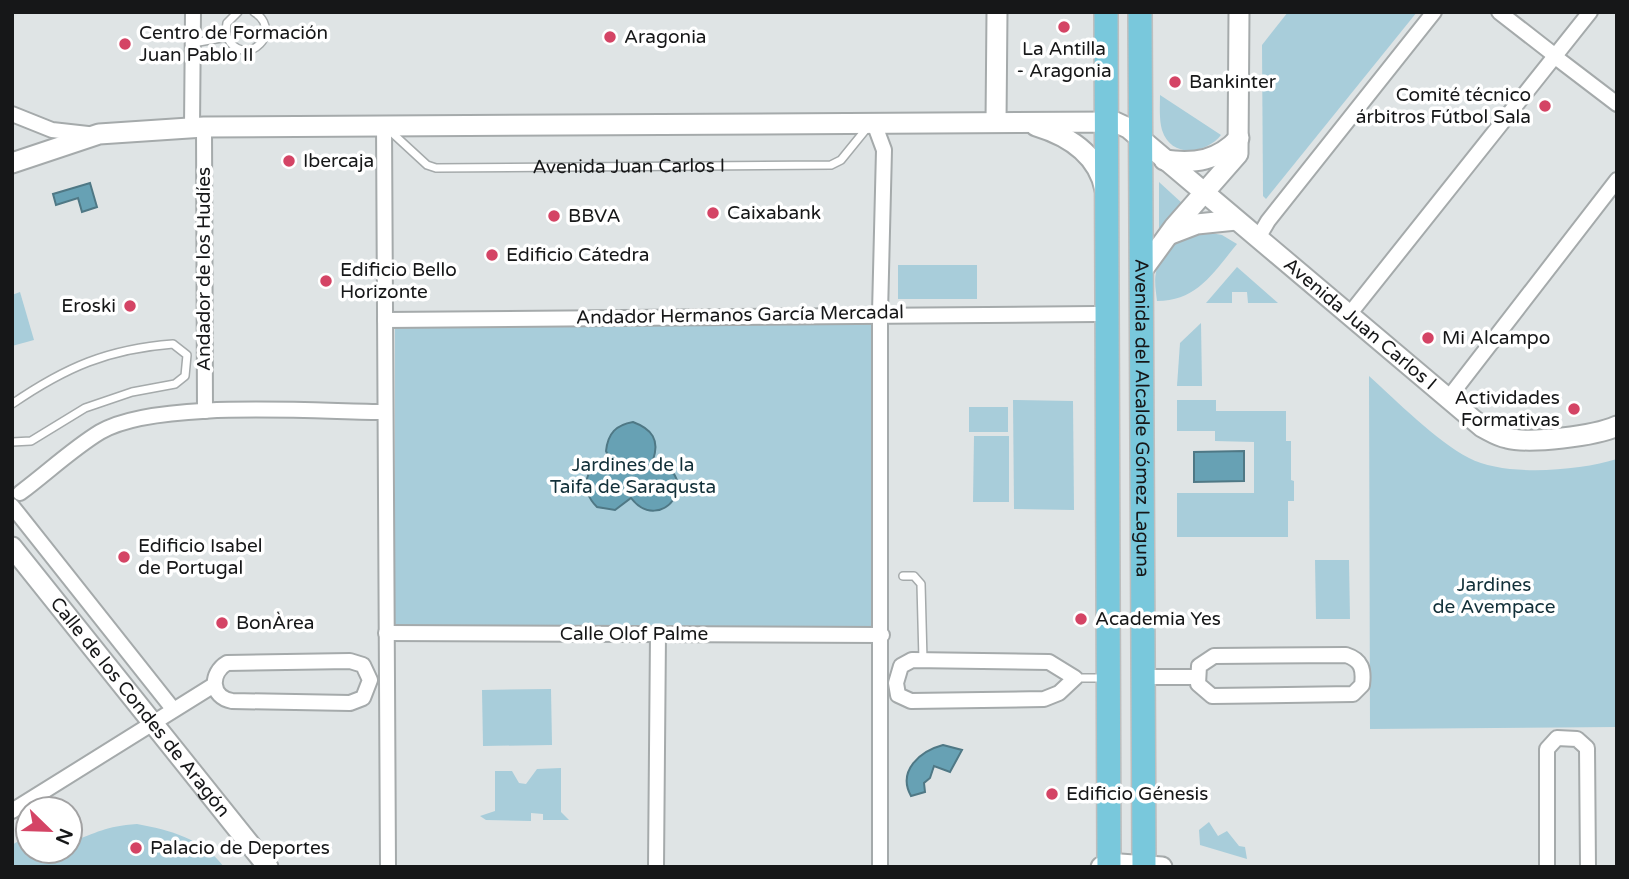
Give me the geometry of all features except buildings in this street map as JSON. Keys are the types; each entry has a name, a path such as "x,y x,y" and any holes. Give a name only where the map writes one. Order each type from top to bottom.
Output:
{"main road":[{"name":"Avenida del Alcalde Gómez Laguna","path":"1106,12 1111,122 1107,196 1110,866"},
{"name":"Avenida del Alcalde Gómez Laguna","path":"1140,12 1144,677 1150,866"}],"street":[{"name":"Andador de los Hudíes","path":"193,12 205,411"},
{"path":"996,122 997,12"},
{"path":"1142,271 1235,160 1239,138 1239,12"},
{"path":"1258,238 1268,221 1434,12"},
{"path":"1499,12 1617,104"},
{"path":"1348,316 1590,12"},
{"path":"12,114 52,131 99,134 198,127 384,124 1111,122 1140,101"},
{"name":"Avenida del Alcalde Gómez Laguna","path":"1022,122 1065,137 1082,148 1098,170 1107,196"},
{"name":"Avenida Juan Carlos I","path":"1111,122 1128,128 1482,427 1507,439 1592,435 1617,426"},
{"path":"872,123 884,150 880,313 880,867"},
{"path":"384,124 388,867"},
{"path":"12,163 99,134"},
{"path":"1163,160 1189,163 1211,159 1239,138"},
{"path":"1447,400 1617,180"},
{"path":"1171,234 1197,225 1236,220"},
{"name":"Andador Hermanos García Mercadal","path":"385,320 880,313 1096,314"},
{"path":"16,500 102,430 146,416 205,411 385,412"},
{"name":"Calle de los Condes de Aragón","path":"16,500 173,709"},
{"name":"Calle de los Condes de Aragón","path":"12,547 268,867"},
{"name":"Calle Olof Palme","path":"386,634 882,635"},
{"path":"656,867 658,634"},
{"path":"1346,655 1359,661 1363,675 1357,691 1346,695 1212,696 1200,690 1197,677 1203,660 1213,656 1346,655"},
{"path":"923,660 1049,662 1075,678 1059,693 1044,699 904,700 897,690 897,672 906,662 923,660"},
{"path":"350,661 363,665 370,680 363,698 350,703 237,702 224,699 214,685 216,673 227,663 350,661"},
{"path":"1144,677 1197,677"},
{"path":"12,811 214,685"},
{"path":"1547,867 1547,749 1557,738 1583,742 1588,755 1588,867"},
{"path":"1110,866 1150,866"}],"lane":[{"path":"239,12 227,23 227,37 241,51 261,45 265,26 254,12"},
{"path":"193,43 227,37"},
{"name":"Avenida Juan Carlos I","path":"384,124 427,165 450,168 831,165 841,160 872,123"},
{"path":"12,404 69,368 122,350 173,344 187,355 185,376 175,384 107,400 57,423 31,441 12,442"},
{"path":"903,576 914,576 921,584 923,660"},
{"path":"1075,678 1108,678"}],"green space":[{"path":"1288,12 1417,12 1266,199 1263,196 1262,45"},
{"path":"1160,95 1221,135 1207,146 1198,149 1173,146 1162,130"},
{"path":"1159,182 1183,204 1159,232"},
{"path":"1206,232 1222,235 1237,244 1212,275 1194,291 1171,300 1157,301 1155,275 1163,256 1182,240"},
{"path":"898,265 977,265 977,299 898,299"},
{"path":"1237,267 1278,303 1248,303 1247,292 1232,292 1232,303 1206,303"},
{"path":"20,292 34,340 12,346 12,295"},
{"name":"Jardines de la Taifa de Saraqusta","path":"872,322 872,627 395,629 395,325"},
{"path":"1201,323 1202,386 1177,386 1180,343"},
{"name":"Jardines de Avempace","path":"1369,376 1443,441 1469,458 1484,464 1521,470 1542,470 1582,467 1617,459 1617,727 1370,729"},
{"path":"1013,400 1073,401 1074,510 1014,509"},
{"path":"1177,400 1216,400 1216,411 1286,411 1286,441 1291,441 1291,480 1294,481 1294,501 1288,501 1288,537 1177,537 1177,493 1254,493 1254,442 1215,441 1215,431 1177,431"},
{"path":"969,407 1008,407 1008,432 969,432"},
{"path":"974,436 1009,436 1009,502 973,502"},
{"path":"1315,560 1349,560 1350,619 1316,619"},
{"path":"551,689 552,745 483,746 482,690"},
{"path":"561,768 561,812 569,820 543,820 543,814 531,813 531,821 486,820 480,816 495,811 495,771 512,771 519,783 526,784 537,769"},
{"path":"1209,822 1218,836 1227,831 1239,846 1245,847 1247,859 1200,845 1199,830"},
{"name":"Palacio de Deportes","path":"137,824 162,829 185,837 206,849 224,867 12,867 14,844 14,865 84,865 84,837"}],"shaded area":[{"path":"90,183 97,207 82,212 78,198 56,205 53,194"},
{"path":"633,422 650,432 656,447 653,460 669,468 676,479 677,490 673,500 654,511 642,508 631,498 615,510 597,507 588,493 587,479 594,467 610,460 606,451 614,431"},
{"path":"1244,451 1244,481 1194,482 1194,452"},
{"path":"943,745 962,750 950,772 934,766 930,778 924,783 925,792 911,796 907,778 913,763 926,752"}],"place":[{"name":"La Antilla - Aragonia","path":"1064,27"},
{"name":"Aragonia","path":"610,37"},
{"name":"Centro de Formación Juan Pablo II","path":"125,44"},
{"name":"Bankinter","path":"1175,82"},
{"name":"Comité técnico árbitros Fútbol Sala","path":"1545,106"},
{"name":"Ibercaja","path":"289,161"},
{"name":"Caixabank","path":"713,213"},
{"name":"BBVA","path":"554,216"},
{"name":"Edificio Cátedra","path":"492,255"},
{"name":"Edificio Bello Horizonte","path":"326,281"},
{"name":"Eroski","path":"130,306"},
{"name":"Mi Alcampo","path":"1428,338"},
{"name":"Actividades Formativas","path":"1574,409"},
{"name":"Edificio Isabel de Portugal","path":"124,557"},
{"name":"Academia Yes","path":"1081,619"},
{"name":"BonÀrea","path":"222,623"},
{"name":"Edificio Génesis","path":"1052,794"},
{"name":"Palacio de Deportes","path":"136,848"}]}
